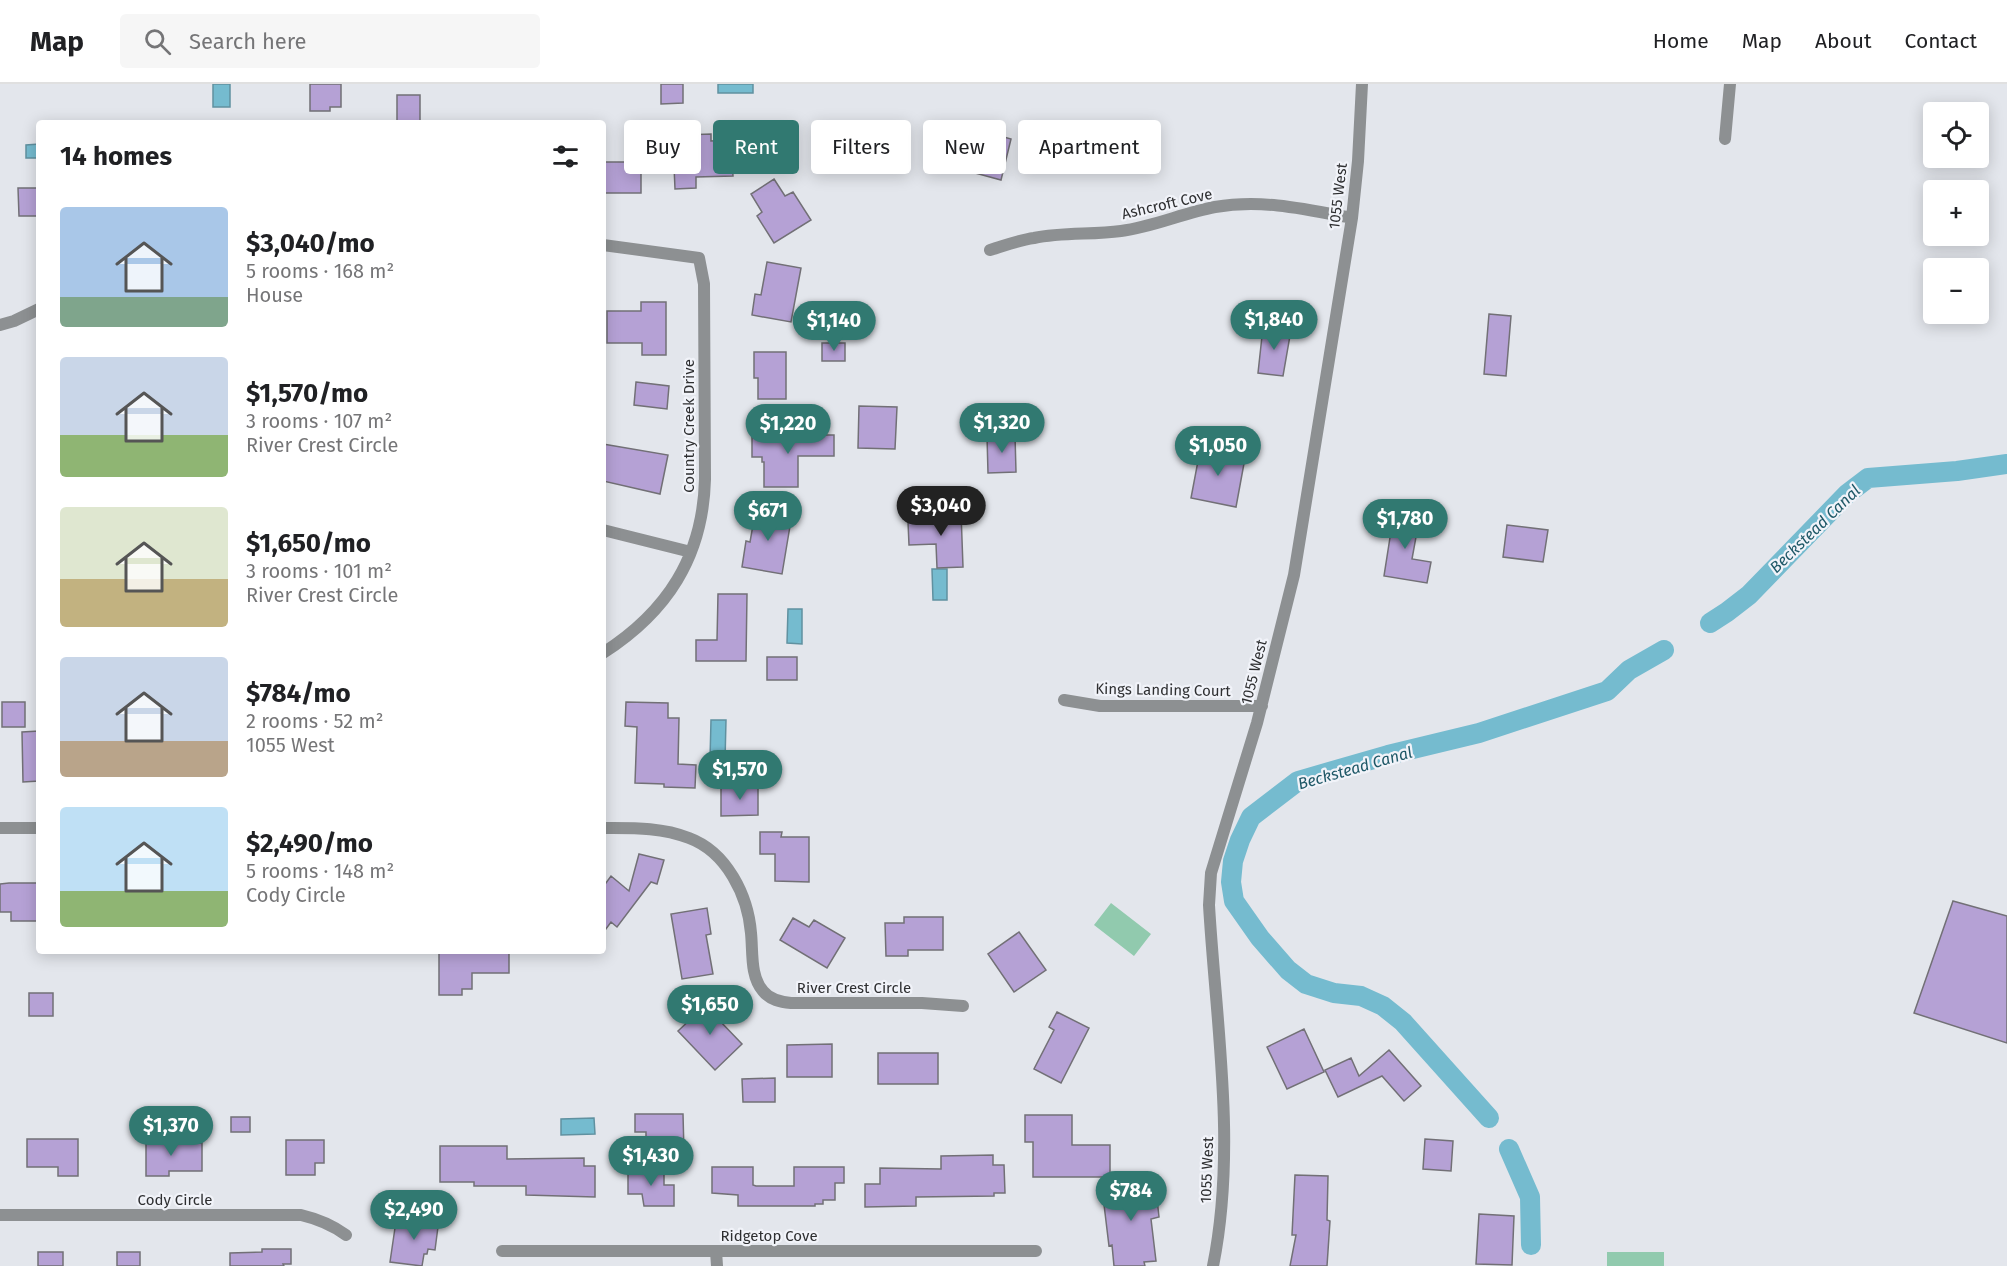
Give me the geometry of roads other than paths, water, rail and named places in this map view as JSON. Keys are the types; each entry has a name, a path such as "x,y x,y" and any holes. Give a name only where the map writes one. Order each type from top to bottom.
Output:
{"street":[{"name":"1055 West","path":"1213,1266 1219,1237 1225,1161 1209,905 1211,873 1262,706 1294,575 1352,218 1362,84"},
{"path":"1725,139 1730,84"},
{"name":"Ashcroft Cove","path":"990,250 1033,238 1125,231 1205,210 1249,203 1283,205 1352,218"},
{"name":"Country Creek Drive","path":"606,245 699,258 704,284 704,505 700,529 678,579 661,604 645,622 606,651"},
{"path":"0,325 36,310"},
{"path":"606,531 691,552"},
{"name":"Kings Landing Court","path":"1064,700 1100,706 1262,706"},
{"path":"0,828 36,828"},
{"name":"River Crest Circle","path":"606,828 646,828 681,835 692,839 711,852 727,868 740,888 747,908 755,976 764,993 772,999 791,1003 922,1003 963,1006"},
{"name":"Cody Circle","path":"0,1215 301,1215 317,1218 332,1225 345,1235"},
{"name":"Ridgetop Cove","path":"502,1251 1036,1251"},
{"path":"716,1251 717,1266"}],"water":[{"path":"213,84 230,84 230,107 213,107"},
{"path":"718,84 753,84 753,93 718,93"},
{"path":"36,144 36,158 26,158 26,145"},
{"path":"932,569 947,569 947,600 933,600"},
{"path":"788,609 802,609 802,644 787,643"},
{"path":"711,720 726,720 725,761 710,760"},
{"path":"594,1118 595,1134 561,1135 561,1119"}],"waterway":[{"name":"Beckstead Canal","path":"1710,623 1749,595 1847,494 1868,478 1957,471 2007,464"},
{"name":"Beckstead Canal","path":"1489,1118 1403,1022 1383,1006 1361,996 1334,993 1306,984 1288,970 1260,938 1234,901 1231,882 1233,861 1240,840 1251,817 1298,781 1388,755 1479,733 1607,691 1629,670 1664,650"},
{"name":"Beckstead Canal","path":"1509,1149 1530,1197 1531,1245"}]}
